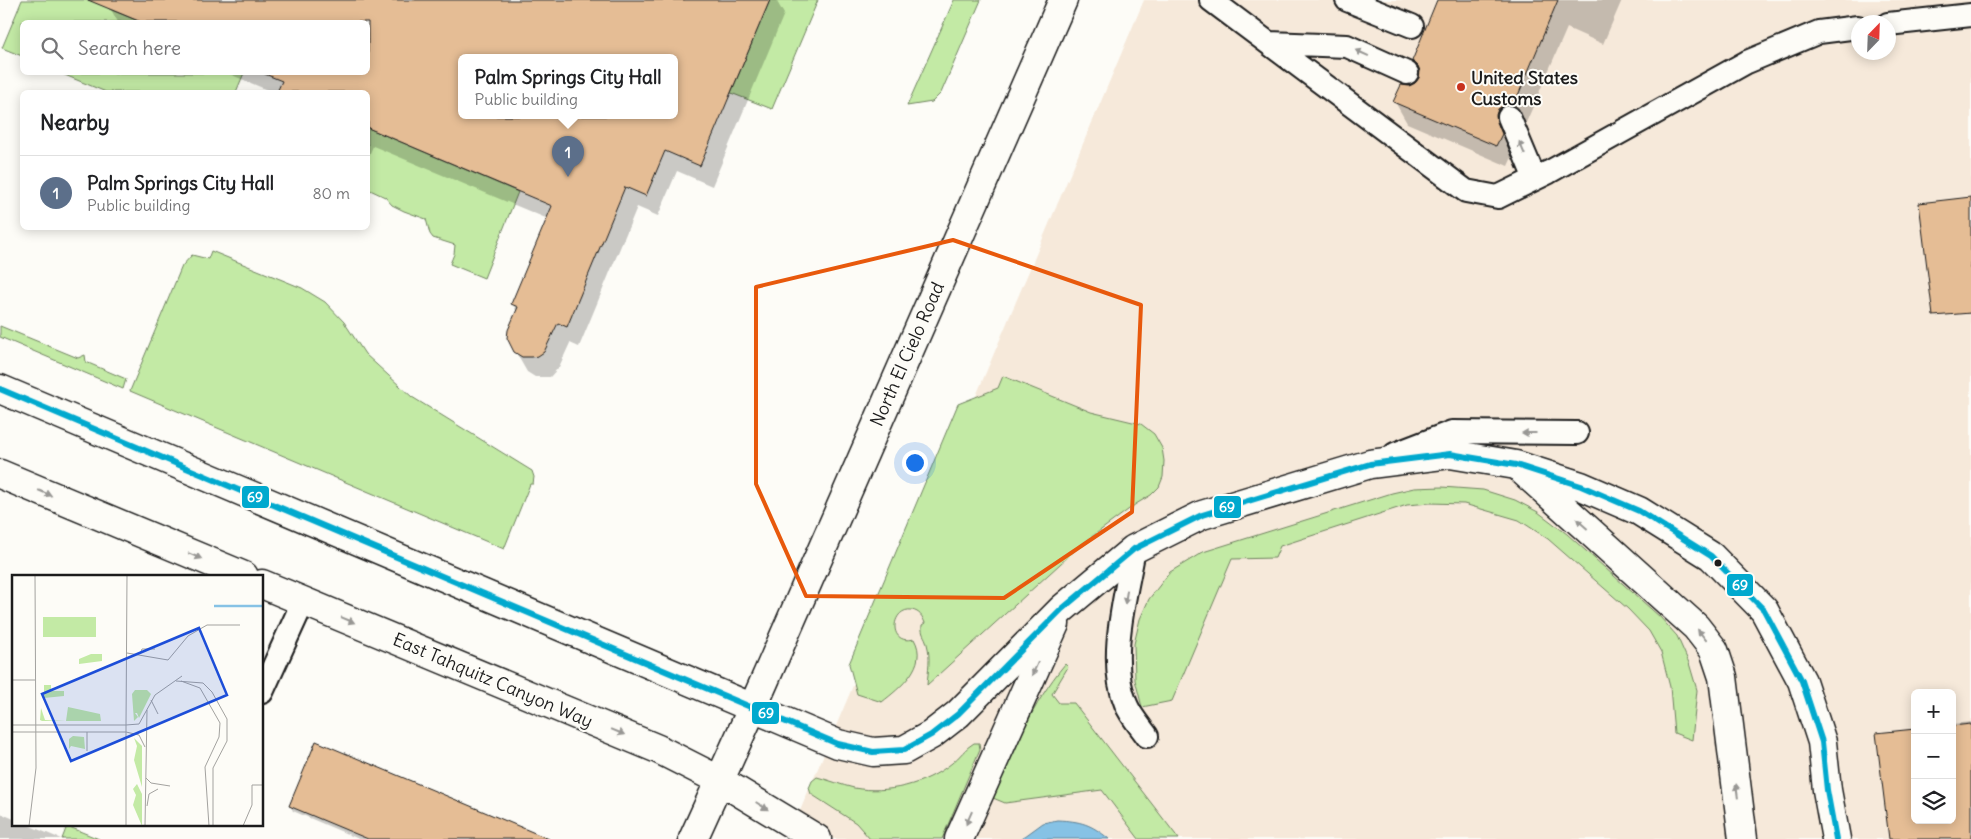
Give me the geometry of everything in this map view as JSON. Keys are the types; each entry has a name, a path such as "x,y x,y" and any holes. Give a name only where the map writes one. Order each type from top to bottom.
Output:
{"street":[{"name":"North El Cielo Road","path":"693,839 721,781 1062,0"},
{"path":"0,389 838,744 873,752 904,750 931,735 958,714 1062,609 1134,549 1202,515 1370,464 1450,454 1516,465 1581,486 1639,511 1711,556 1764,610 1802,681 1822,742 1827,790 1836,839"},
{"path":"1516,465 1696,627 1714,650 1723,677 1743,839"},
{"path":"0,474 242,575"},
{"name":"East Tahquitz Canyon Way","path":"264,585 658,749 721,781 817,839"},
{"path":"959,839 1062,609"}],"lane":[{"path":"1347,0 1412,26"},
{"path":"1225,4 1269,43 1466,191 1498,197 1535,179 1747,62 1819,32 1851,28"},
{"path":"1896,23 1971,15"},
{"path":"1269,43 1347,46 1406,72"},
{"path":"1509,117 1535,179"},
{"path":"1370,464 1452,432 1578,433"},
{"path":"1134,549 1119,639 1117,672 1126,705 1147,736"},
{"path":"264,688 303,602"}],"highlighted area":[{"path":"953,240 1141,305 1132,512 1004,598 806,596 756,484 756,287"}],"shaded area":[{"path":"1144,0 1971,0 1971,839 788,839"}],"green space":[{"path":"22,0 112,0 109,9 136,20 20,20 20,55 2,48"},
{"path":"770,0 818,0 772,109 731,93"},
{"path":"954,0 981,0 941,93 932,102 907,106"},
{"path":"65,75 243,75 237,90 101,90"},
{"path":"370,129 518,192 484,278 450,264 455,245 433,238 426,219 392,205 385,197 370,190"},
{"path":"211,251 302,288 325,302 344,322 365,354 412,397 532,471 534,477 533,484 530,484 504,549 130,391 182,266 192,255 208,259"},
{"path":"0,326 78,358 85,355 86,362 126,379 123,389 0,337"},
{"path":"1003,376 1091,412 1141,424 1154,434 1162,448 1164,461 1163,477 1159,487 1151,495 1082,544 927,685 929,654 922,628 922,625 925,623 915,611 905,611 900,614 896,620 896,632 899,637 905,640 914,639 918,649 915,667 904,683 882,702 857,694 849,664 958,404 998,388"},
{"path":"1442,487 1483,490 1515,500 1538,512 1567,534 1660,617 1677,636 1689,663 1697,690 1692,740 1674,733 1670,687 1661,652 1649,631 1628,609 1548,539 1519,520 1464,504 1430,503 1407,505 1280,546 1275,558 1232,559 1172,701 1142,707 1135,680 1134,644 1140,619 1149,599 1170,572 1203,552 1392,493 1414,488"},
{"path":"1065,664 1068,667 1052,694 1059,703 1074,703 1179,839 1139,839 1102,790 1005,803 993,798 1016,745 1042,695"},
{"path":"974,743 979,743 980,749 942,839 870,839 856,823 811,794 809,788 812,781 817,777 849,787 867,790 892,789 905,786 941,771"},
{"path":"67,826 99,839 62,839"}],"water":[{"path":"1057,820 1085,824 1109,839 1021,839 1043,823"}],"building":[{"path":"88,0 770,0 700,166 665,151 646,196 625,187 567,327 558,323 544,352 538,356 522,357 514,352 507,338 508,330 518,307 511,304 552,206 370,129 370,90 278,90 282,81 267,75 370,75 370,20 136,20"},
{"name":"United States Customs","path":"1437,0 1558,0 1514,105 1504,105 1498,109 1496,115 1497,122 1502,134 1496,146 1393,102 1401,85 1409,86 1419,78 1420,71 1418,66 1412,61"},
{"path":"1971,197 1971,313 1933,316 1919,203"},
{"path":"1971,724 1971,839 1889,839 1876,733 1911,729 1911,824 1956,824 1956,726"},
{"path":"316,741 549,839 368,839 289,806"}],"transit line":[{"name":"69","path":"0,389 838,744 873,752 904,750 931,735 958,714 1062,609 1134,549 1202,515 1370,464 1450,454 1516,465 1581,486 1639,511 1711,556 1764,610 1802,681 1822,742 1827,790 1836,839"}],"place":[{"name":"United States Customs","path":"1461,87"},
{"name":"Palm Springs City Hall","path":"568,177"}]}
